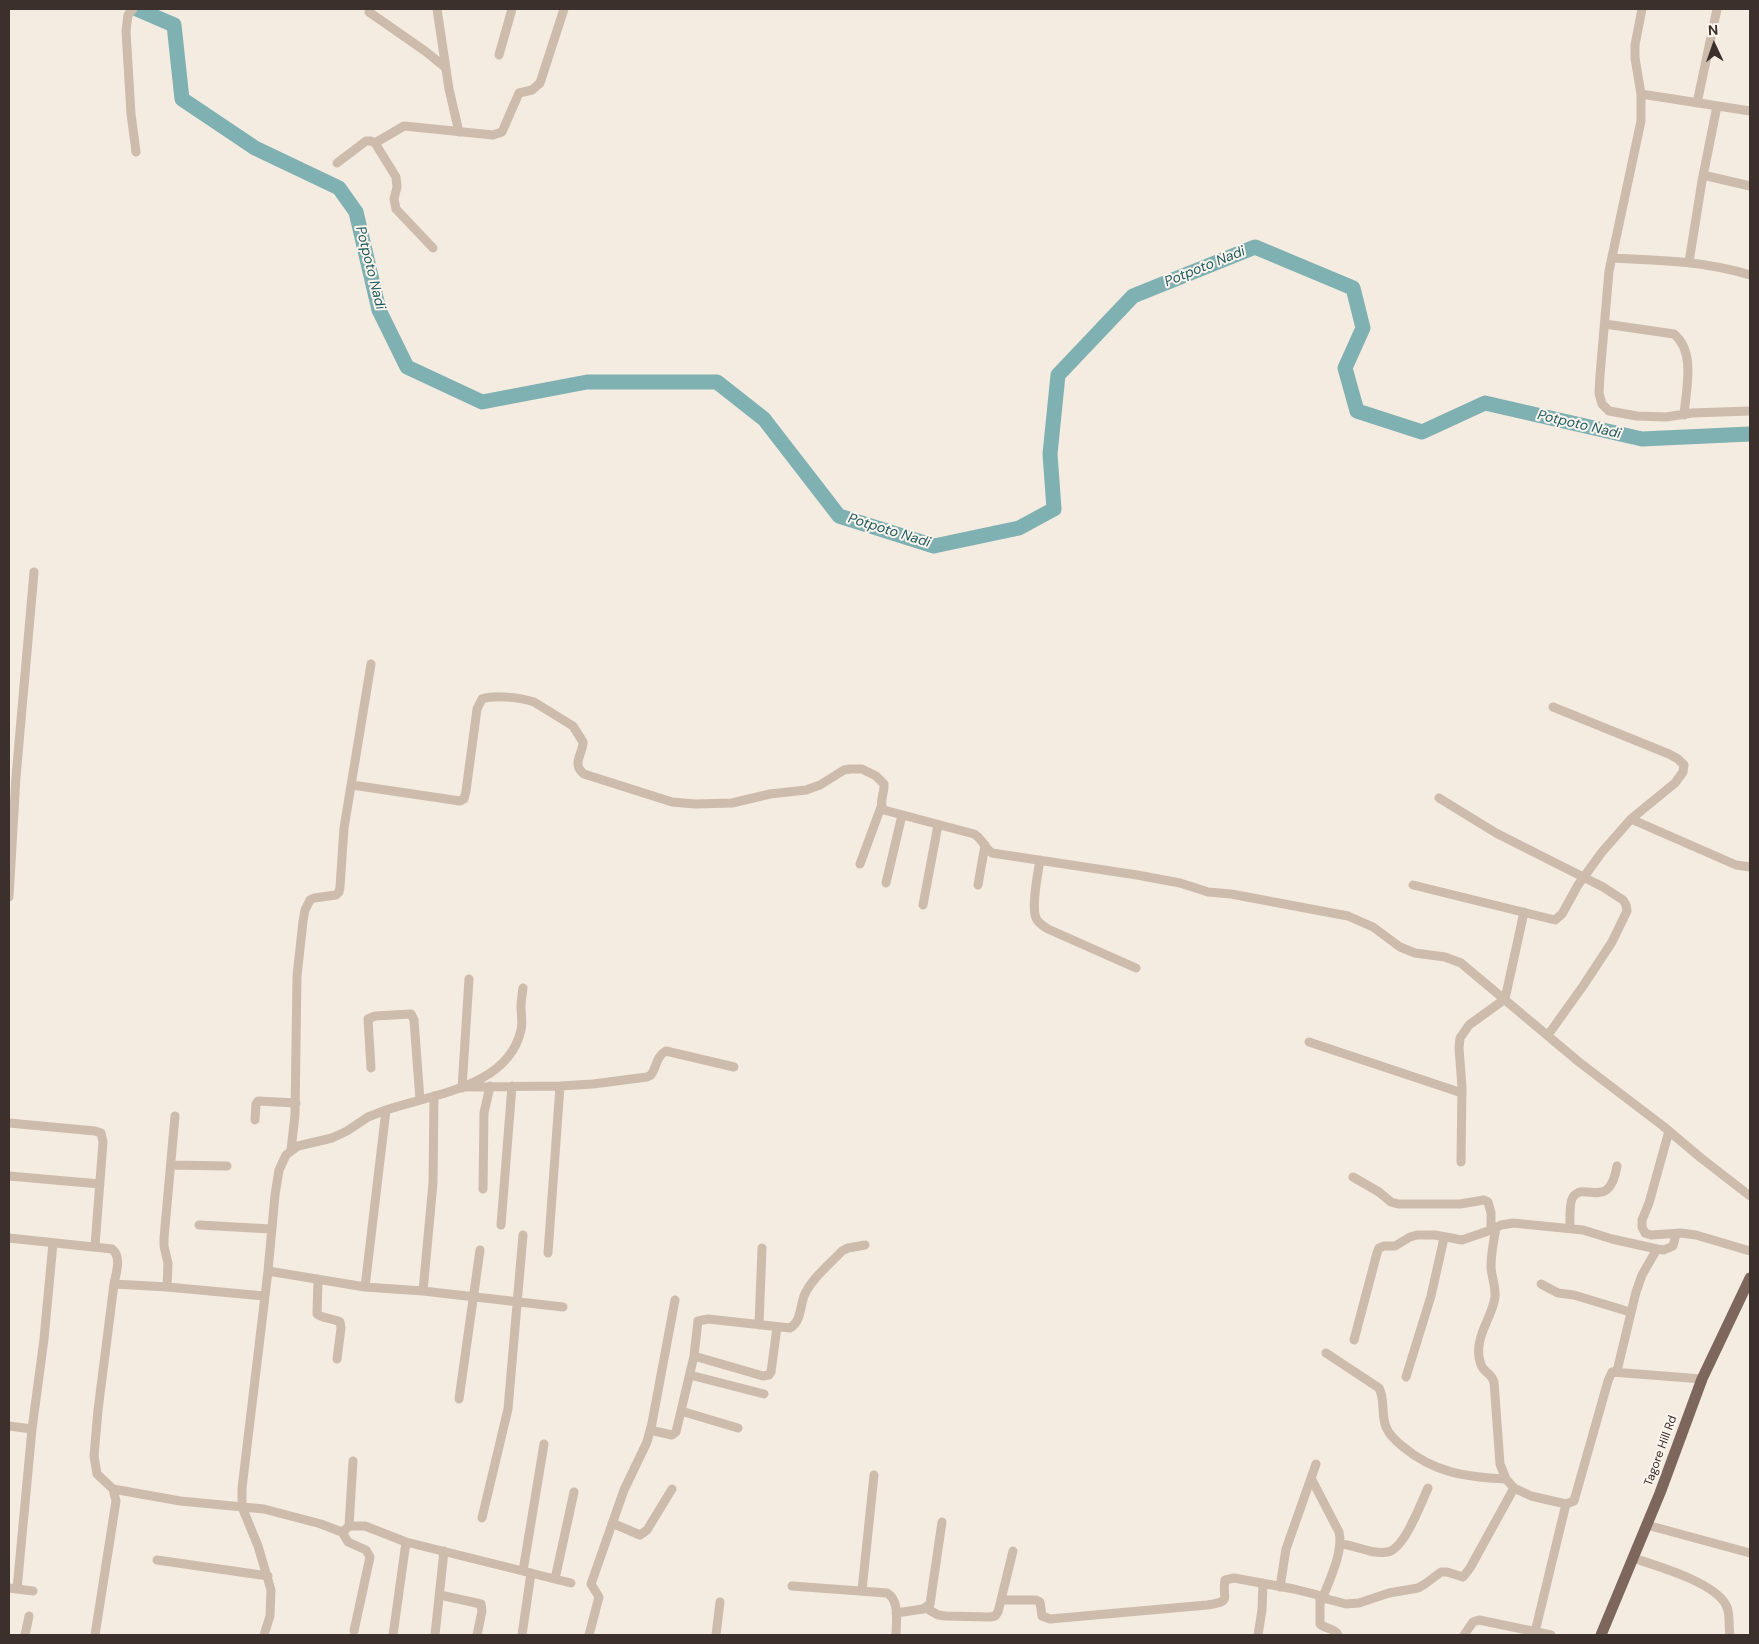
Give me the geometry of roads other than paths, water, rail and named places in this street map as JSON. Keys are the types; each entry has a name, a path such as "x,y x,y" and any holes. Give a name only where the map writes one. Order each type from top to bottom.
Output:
{"main road":[{"name":"Tagore Hill Rd","path":"1601,1635 1647,1525 1702,1379 1750,1278"}],"street":[{"path":"437,9 446,68 460,132"},
{"path":"499,55 512,9"},
{"path":"375,143 404,126 493,135 499,133 504,129 517,95 536,88 540,83 564,9"},
{"path":"1642,9 1635,45 1635,58 1641,94 1641,122 1609,270 1599,393 1602,404 1609,411 1621,414 1666,417 1750,411"},
{"path":"1697,103 1717,9"},
{"path":"130,12 126,31 131,114 136,152"},
{"path":"370,12 446,68"},
{"path":"1641,94 1750,112"},
{"path":"1689,262 1718,106"},
{"path":"338,163 366,141 375,143 396,177 397,187 394,199 396,209 434,248"},
{"path":"1704,174 1750,186"},
{"path":"1612,258 1689,262 1711,265 1750,275"},
{"path":"1605,324 1674,334 1681,340 1686,350 1687,361 1684,415"},
{"path":"9,897 17,767 34,572"},
{"path":"291,1150 296,1103 297,976 303,921 308,903 314,898 336,895 340,887 344,828 371,664"},
{"path":"352,785 460,801 464,798 466,791 477,709 482,698 528,700 573,726 577,731 583,742 578,767 584,774 672,802 695,804 732,803 770,794 820,786 844,770 862,769 882,780 884,788 881,807 860,864"},
{"path":"1413,885 1550,920 1559,917 1567,908 1584,876 1631,818 1675,783 1683,772 1684,766 1678,759 1669,754 1553,707"},
{"path":"1439,798 1496,834 1584,876 1623,900 1627,911 1601,959 1548,1035"},
{"path":"881,807 884,810 974,834 979,837 988,851 992,853 1137,875 1180,883 1214,894 1231,894 1348,916 1373,927 1400,947 1416,953 1445,957 1461,963 1579,1062 1652,1117 1700,1158 1750,1196"},
{"path":"886,883 902,815"},
{"path":"1631,818 1736,865 1750,867"},
{"path":"923,905 938,825"},
{"path":"978,885 985,845"},
{"path":"1040,860 1034,908 1036,918 1040,923 1048,929 1136,968"},
{"path":"1461,1162 1462,1093 1459,1060 1460,1038 1469,1025 1505,999 1524,912"},
{"path":"464,1087 469,979"},
{"path":"264,1635 272,1604 268,1576 242,1507 242,1488 279,1170 286,1155 298,1146 332,1138 347,1131 368,1117 386,1110 464,1087 499,1067 506,1061 520,1035 522,1028 521,1004 523,988"},
{"path":"371,1068 368,1019 375,1016 411,1014 414,1020 420,1100"},
{"path":"1309,1042 1462,1093"},
{"path":"464,1087 593,1084 651,1075 658,1058 666,1051 734,1067"},
{"path":"483,1189 483,1118 490,1086"},
{"path":"501,1226 512,1086"},
{"path":"548,1253 560,1086"},
{"path":"424,1291 433,1183 434,1096"},
{"path":"255,1120 256,1104 258,1101 296,1103"},
{"path":"365,1287 386,1110"},
{"path":"167,1287 168,1263 164,1238 175,1116"},
{"path":"9,1123 101,1133 103,1142 94,1246"},
{"path":"1666,1129 1649,1204 1642,1220 1642,1228 1645,1232 1652,1235 1704,1236 1750,1250"},
{"path":"171,1165 227,1166"},
{"path":"1570,1228 1571,1200 1573,1195 1607,1190 1615,1180 1617,1166"},
{"path":"9,1176 100,1184"},
{"path":"1353,1177 1380,1192 1391,1202 1398,1204 1460,1204 1484,1200 1488,1202 1493,1229 1491,1262 1495,1296 1479,1346 1483,1370 1493,1377 1494,1382 1500,1464 1506,1479 1514,1488 1531,1496 1566,1504 1574,1501 1612,1372 1702,1379"},
{"path":"1354,1340 1377,1253 1384,1246 1395,1246 1410,1237 1435,1235 1462,1240 1513,1223 1583,1230 1612,1239 1664,1250 1674,1246 1676,1234"},
{"path":"200,1225 272,1229"},
{"path":"482,1518 506,1422 511,1390 523,1235"},
{"path":"9,1238 112,1249 116,1252 118,1258 98,1410 94,1456 97,1474 113,1489 116,1501 95,1635"},
{"path":"1406,1378 1431,1296 1444,1238"},
{"path":"33,1591 13,1588 53,1243"},
{"path":"650,1430 674,1434 694,1356 698,1321 777,1328 794,1326 808,1289 842,1251 865,1245"},
{"path":"760,1325 762,1248"},
{"path":"1617,1371 1630,1312 1639,1283 1657,1249"},
{"path":"458,1399 480,1250"},
{"path":"268,1271 365,1287 474,1296 517,1303 563,1307"},
{"path":"318,1279 317,1314 340,1322 337,1359"},
{"path":"114,1284 264,1296"},
{"path":"1541,1284 1552,1290 1630,1312"},
{"path":"589,1635 599,1597 591,1584 624,1490 647,1442 676,1300"},
{"path":"694,1356 763,1376 769,1375 777,1328"},
{"path":"1326,1353 1379,1388 1382,1394 1383,1418 1387,1429 1391,1436 1409,1452 1433,1466 1456,1474 1468,1477 1506,1479"},
{"path":"690,1374 764,1394"},
{"path":"681,1410 738,1428"},
{"path":"9,1426 32,1429"},
{"path":"522,1635 527,1572 544,1444"},
{"path":"353,1461 345,1529 348,1542 366,1550 370,1557 354,1631"},
{"path":"1280,1587 1286,1549 1316,1464"},
{"path":"862,1590 874,1475"},
{"path":"1310,1478 1339,1532 1341,1544 1321,1601 1320,1624 1335,1631 1338,1635"},
{"path":"1341,1544 1378,1552 1394,1550 1408,1531 1428,1488"},
{"path":"1321,1601 1346,1604 1359,1603 1389,1593 1418,1588 1441,1572 1464,1577 1514,1488"},
{"path":"113,1489 180,1501 275,1511 345,1529 365,1526 406,1542 572,1583"},
{"path":"612,1523 644,1534 672,1489"},
{"path":"555,1579 574,1492"},
{"path":"1535,1632 1566,1504"},
{"path":"926,1608 931,1599 942,1522"},
{"path":"1647,1525 1750,1553"},
{"path":"393,1635 406,1542"},
{"path":"435,1635 444,1551"},
{"path":"896,1613 926,1608 938,1615 945,1616 990,1618 995,1616 998,1612 1012,1551"},
{"path":"1633,1558 1698,1582 1720,1597 1726,1604 1728,1611 1730,1635"},
{"path":"157,1560 268,1576"},
{"path":"1001,1600 1036,1600 1040,1602 1042,1616 1050,1619 1220,1603 1226,1597 1225,1580 1229,1578 1313,1593 1318,1595 1321,1601"},
{"path":"1258,1635 1262,1610 1263,1583"},
{"path":"792,1586 862,1590 891,1595 894,1598 896,1613 896,1635"},
{"path":"440,1596 481,1604 482,1612 477,1635"},
{"path":"716,1635 720,1602"},
{"path":"25,1635 30,1616"},
{"path":"1464,1635 1473,1622 1479,1620 1551,1635"}],"waterway":[{"name":"Potpoto Nadi","path":"137,9 174,25 182,99 255,148 339,188 356,212 379,310 407,367 482,402 587,382 717,382 764,419 839,516 934,546 1019,528 1054,509 1050,454 1058,375 1133,296 1255,247 1353,288 1363,328 1345,368 1357,411 1422,432 1485,403 1642,439 1750,434"}]}
